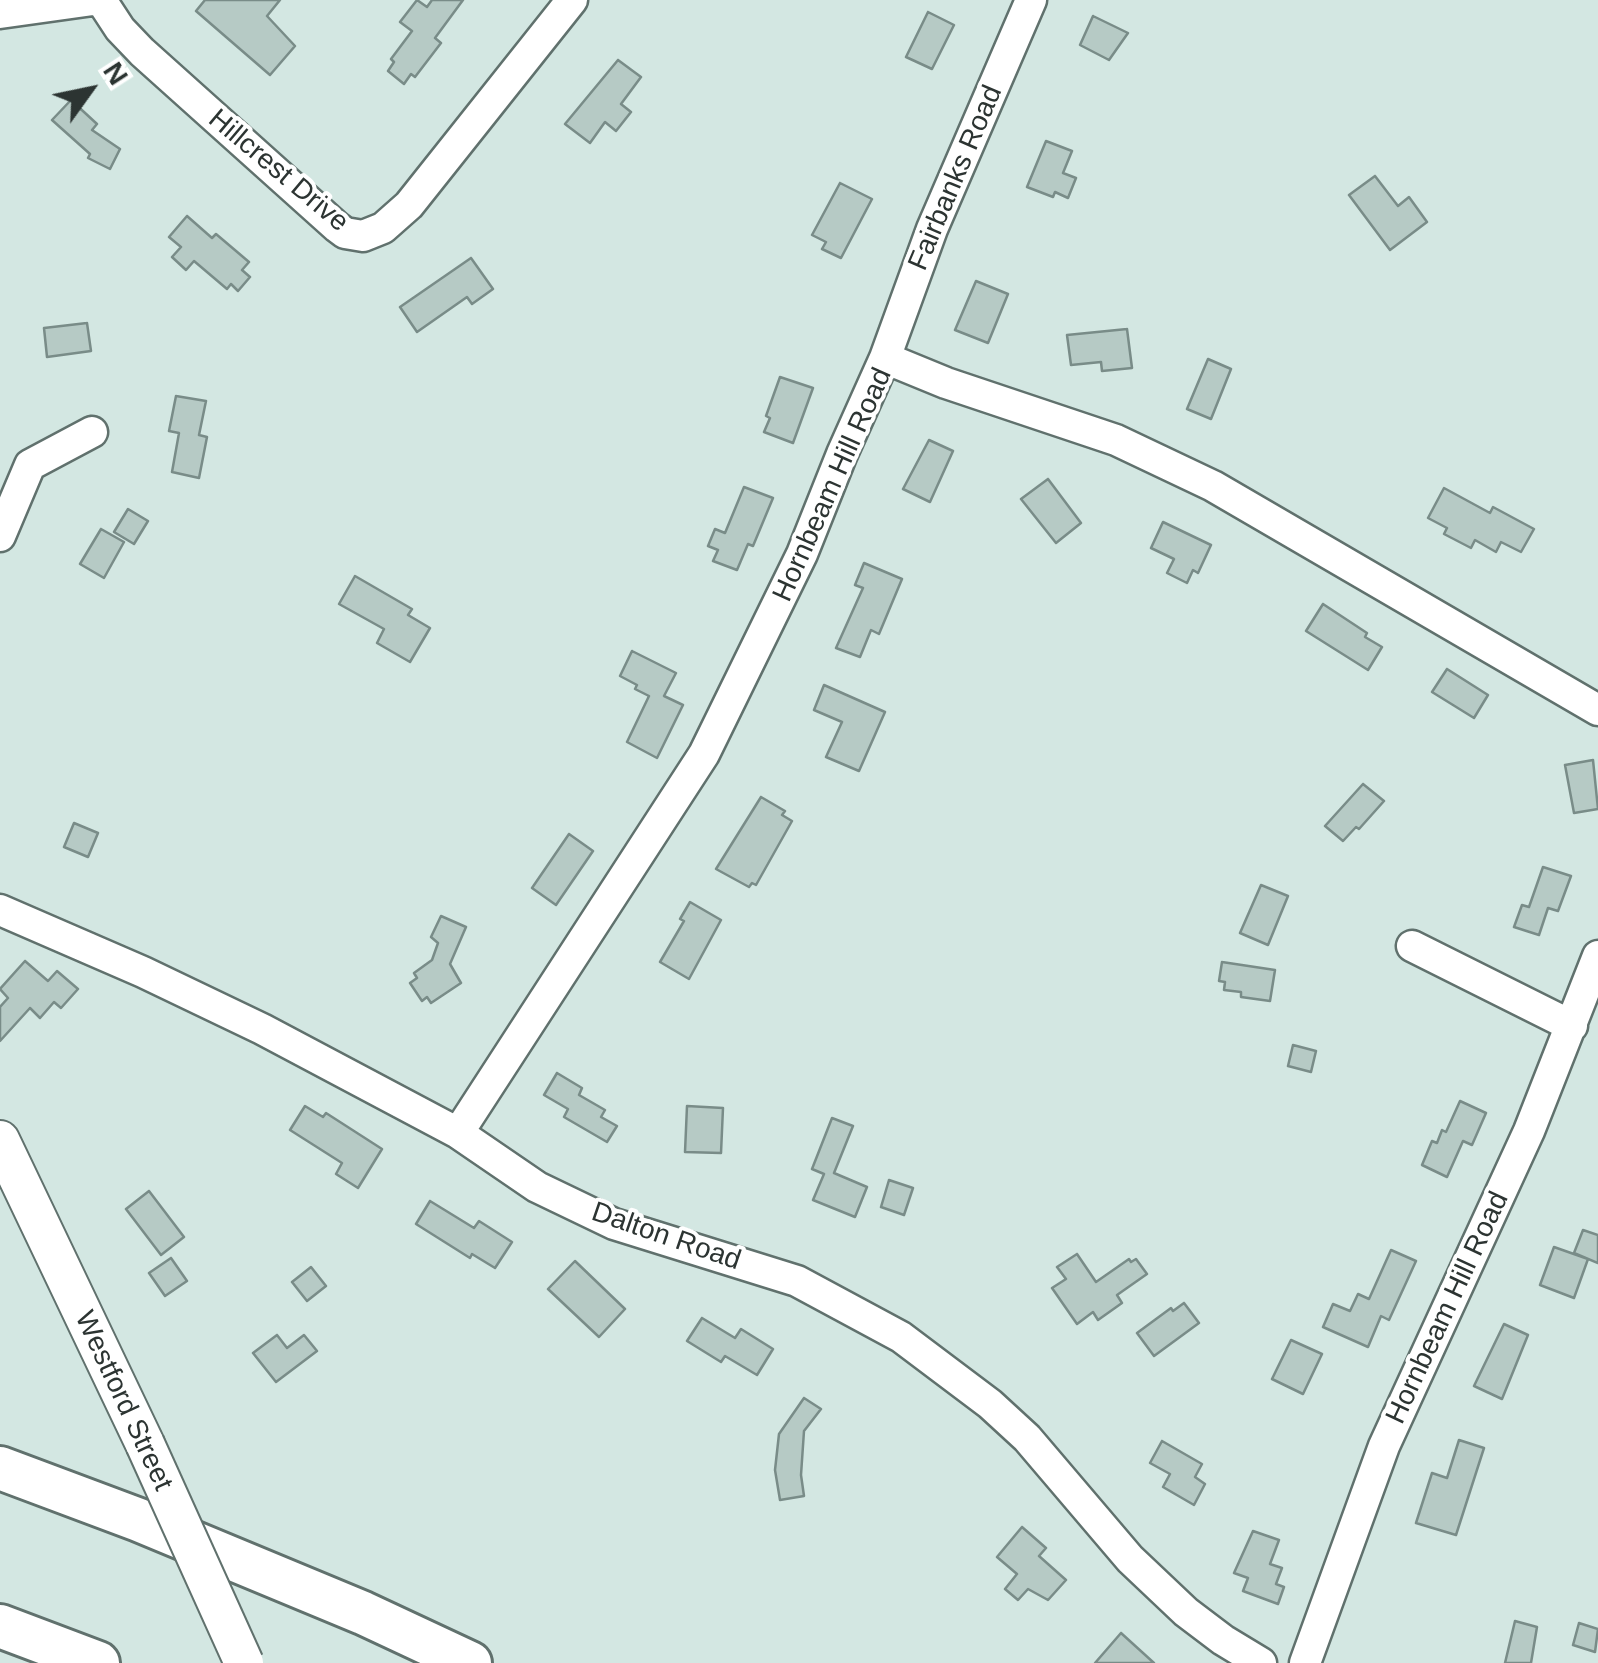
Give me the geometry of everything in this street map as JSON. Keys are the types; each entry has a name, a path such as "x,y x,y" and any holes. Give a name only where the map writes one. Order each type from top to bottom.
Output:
{"highway":[{"path":"0,1468 140,1520 363,1612 470,1663"},
{"path":"0,1626 98,1663"}],"main road":[{"name":"Westford Street","path":"0,1140 244,1663"}],"street":[{"path":"0,13 94,0"},
{"name":"Hillcrest Drive","path":"101,0 120,29 142,52 337,228 363,236 384,228 409,206 572,0"},
{"name":"Fairbanks Road","path":"885,358 932,229 1031,0"},
{"name":"Hornbeam Hill Road","path":"458,1133 704,754 802,554 885,358 946,383 1116,440 1213,486 1598,710"},
{"path":"0,536 30,464 92,432"},
{"name":"Dalton Road","path":"0,910 244,1021 458,1133 537,1186 614,1224 798,1281 902,1338 990,1404 1027,1438 1130,1558 1186,1612 1260,1663"},
{"path":"1412,946 1572,1026"},
{"name":"Hornbeam Hill Road","path":"1305,1663 1384,1446 1530,1132 1598,956"}],"building":[{"path":"205,0 280,0 267,16 295,46 270,75 196,11"},
{"path":"417,0 427,7 432,0 463,0 435,38 441,43 415,77 411,74 404,84 388,71 394,62 391,59 412,31 400,22"},
{"path":"928,12 954,25 932,69 906,57"},
{"path":"1093,16 1128,33 1109,60 1080,45"},
{"path":"618,60 641,77 621,104 631,112 616,131 605,122 590,143 565,124"},
{"path":"71,100 97,124 92,130 120,149 110,169 88,158 90,154 52,120"},
{"path":"1046,141 1072,151 1063,173 1076,178 1068,198 1027,187"},
{"path":"1375,176 1398,206 1409,197 1427,222 1390,250 1349,195"},
{"path":"840,183 872,199 841,258 822,249 826,242 812,235"},
{"path":"187,216 249,262 242,270 250,277 238,291 231,284 227,289 194,261 186,270 172,257 181,247 169,237"},
{"path":"471,258 493,289 472,304 467,297 417,332 400,307"},
{"path":"976,281 1008,294 988,343 955,330"},
{"path":"87,323 91,351 47,357 44,328"},
{"path":"1127,329 1132,368 1102,371 1101,362 1071,365 1067,335"},
{"path":"1208,359 1231,369 1211,419 1187,409"},
{"path":"780,377 813,388 793,443 764,432"},
{"path":"176,396 206,401 199,435 207,437 199,478 172,472 179,433 169,431"},
{"path":"929,440 953,451 930,502 903,489"},
{"path":"1048,479 1081,523 1056,543 1021,499"},
{"path":"744,487 773,498 753,546 748,544 737,570 713,561 718,550 708,546 715,529 725,533"},
{"path":"1444,488 1490,513 1493,507 1534,529 1521,552 1501,542 1496,552 1475,540 1471,548 1444,534 1447,528 1428,518"},
{"path":"128,509 148,521 134,544 114,532"},
{"path":"1163,522 1211,545 1198,573 1193,570 1187,583 1167,573 1174,559 1151,548"},
{"path":"101,529 124,542 104,578 80,564"},
{"path":"864,563 902,579 879,634 871,630 860,657 836,648 863,588 855,585"},
{"path":"355,576 412,609 408,615 430,628 410,662 377,643 384,629 339,604"},
{"path":"1323,604 1382,647 1368,670 1306,631"},
{"path":"632,651 676,673 664,696 683,705 657,758 627,742 649,696 620,676"},
{"path":"1447,669 1488,695 1474,718 1432,692"},
{"path":"824,685 885,712 859,771 826,757 842,722 814,710"},
{"path":"1593,760 1598,809 1574,813 1565,765"},
{"path":"1363,784 1384,801 1343,841 1325,826"},
{"path":"761,797 785,811 782,815 792,821 756,885 752,883 749,887 716,869"},
{"path":"74,823 98,833 88,857 64,847"},
{"path":"569,834 593,851 556,905 532,888"},
{"path":"1543,867 1571,876 1558,911 1548,908 1539,935 1514,927 1522,905 1529,907"},
{"path":"1261,885 1288,896 1268,945 1240,933"},
{"path":"690,902 721,920 689,979 660,962 684,921 680,919"},
{"path":"441,916 466,927 450,964 461,983 431,1003 427,997 422,1001 410,983 417,978 414,973 432,960 438,943 431,937"},
{"path":"25,961 48,981 57,971 78,989 61,1008 54,1002 40,1018 30,1008 0,1041 0,1007 8,998 0,989"},
{"path":"1222,962 1275,970 1270,1001 1224,990 1225,982 1219,981"},
{"path":"1293,1045 1316,1051 1311,1072 1288,1066"},
{"path":"557,1073 582,1088 579,1095 605,1110 601,1117 617,1126 607,1142 564,1117 568,1109 544,1095"},
{"path":"1460,1101 1486,1113 1472,1145 1463,1141 1447,1177 1422,1165 1432,1141 1437,1143 1442,1130 1446,1132"},
{"path":"305,1106 323,1117 326,1113 382,1149 358,1188 336,1174 342,1163 290,1130"},
{"path":"687,1106 723,1108 721,1153 685,1152"},
{"path":"832,1118 853,1126 834,1173 867,1187 855,1217 813,1200 824,1174 812,1169"},
{"path":"889,1180 913,1188 904,1215 881,1207"},
{"path":"149,1191 184,1237 161,1255 126,1209"},
{"path":"430,1201 474,1228 479,1221 512,1242 495,1268 472,1254 470,1258 416,1224"},
{"path":"1583,1230 1598,1235 1598,1263 1574,1253"},
{"path":"1554,1247 1588,1259 1574,1298 1540,1285"},
{"path":"1391,1250 1416,1261 1389,1320 1381,1316 1368,1347 1323,1327 1333,1304 1350,1311 1358,1294 1369,1299"},
{"path":"1077,1254 1096,1282 1129,1259 1136,1259 1147,1274 1117,1295 1122,1303 1098,1320 1093,1312 1077,1324 1052,1288 1066,1279 1057,1267"},
{"path":"171,1258 187,1281 165,1296 149,1273"},
{"path":"575,1261 625,1309 599,1337 548,1289"},
{"path":"311,1267 326,1286 307,1301 292,1282"},
{"path":"1184,1303 1199,1323 1154,1356 1137,1333"},
{"path":"702,1318 735,1338 741,1329 773,1349 757,1375 725,1356 721,1362 687,1341"},
{"path":"1504,1324 1528,1335 1502,1399 1474,1386"},
{"path":"277,1335 287,1348 304,1335 317,1351 276,1382 253,1353"},
{"path":"1291,1340 1322,1354 1303,1394 1272,1379"},
{"path":"804,1398 821,1409 804,1431 804,1496 780,1500 775,1470 779,1434"},
{"path":"1459,1440 1484,1448 1456,1535 1416,1523 1432,1473 1447,1478"},
{"path":"1162,1441 1202,1464 1195,1477 1205,1484 1194,1505 1163,1487 1170,1474 1150,1463"},
{"path":"1022,1527 1046,1548 1039,1556 1066,1580 1048,1600 1028,1589 1018,1600 1005,1589 1017,1574 997,1557"},
{"path":"1253,1531 1279,1540 1270,1564 1282,1568 1276,1584 1284,1587 1278,1604 1243,1591 1248,1578 1234,1573"},
{"path":"1515,1621 1537,1627 1531,1663 1505,1663"},
{"path":"1579,1623 1598,1629 1595,1652 1573,1645"},
{"path":"1121,1633 1154,1663 1095,1663"}]}
